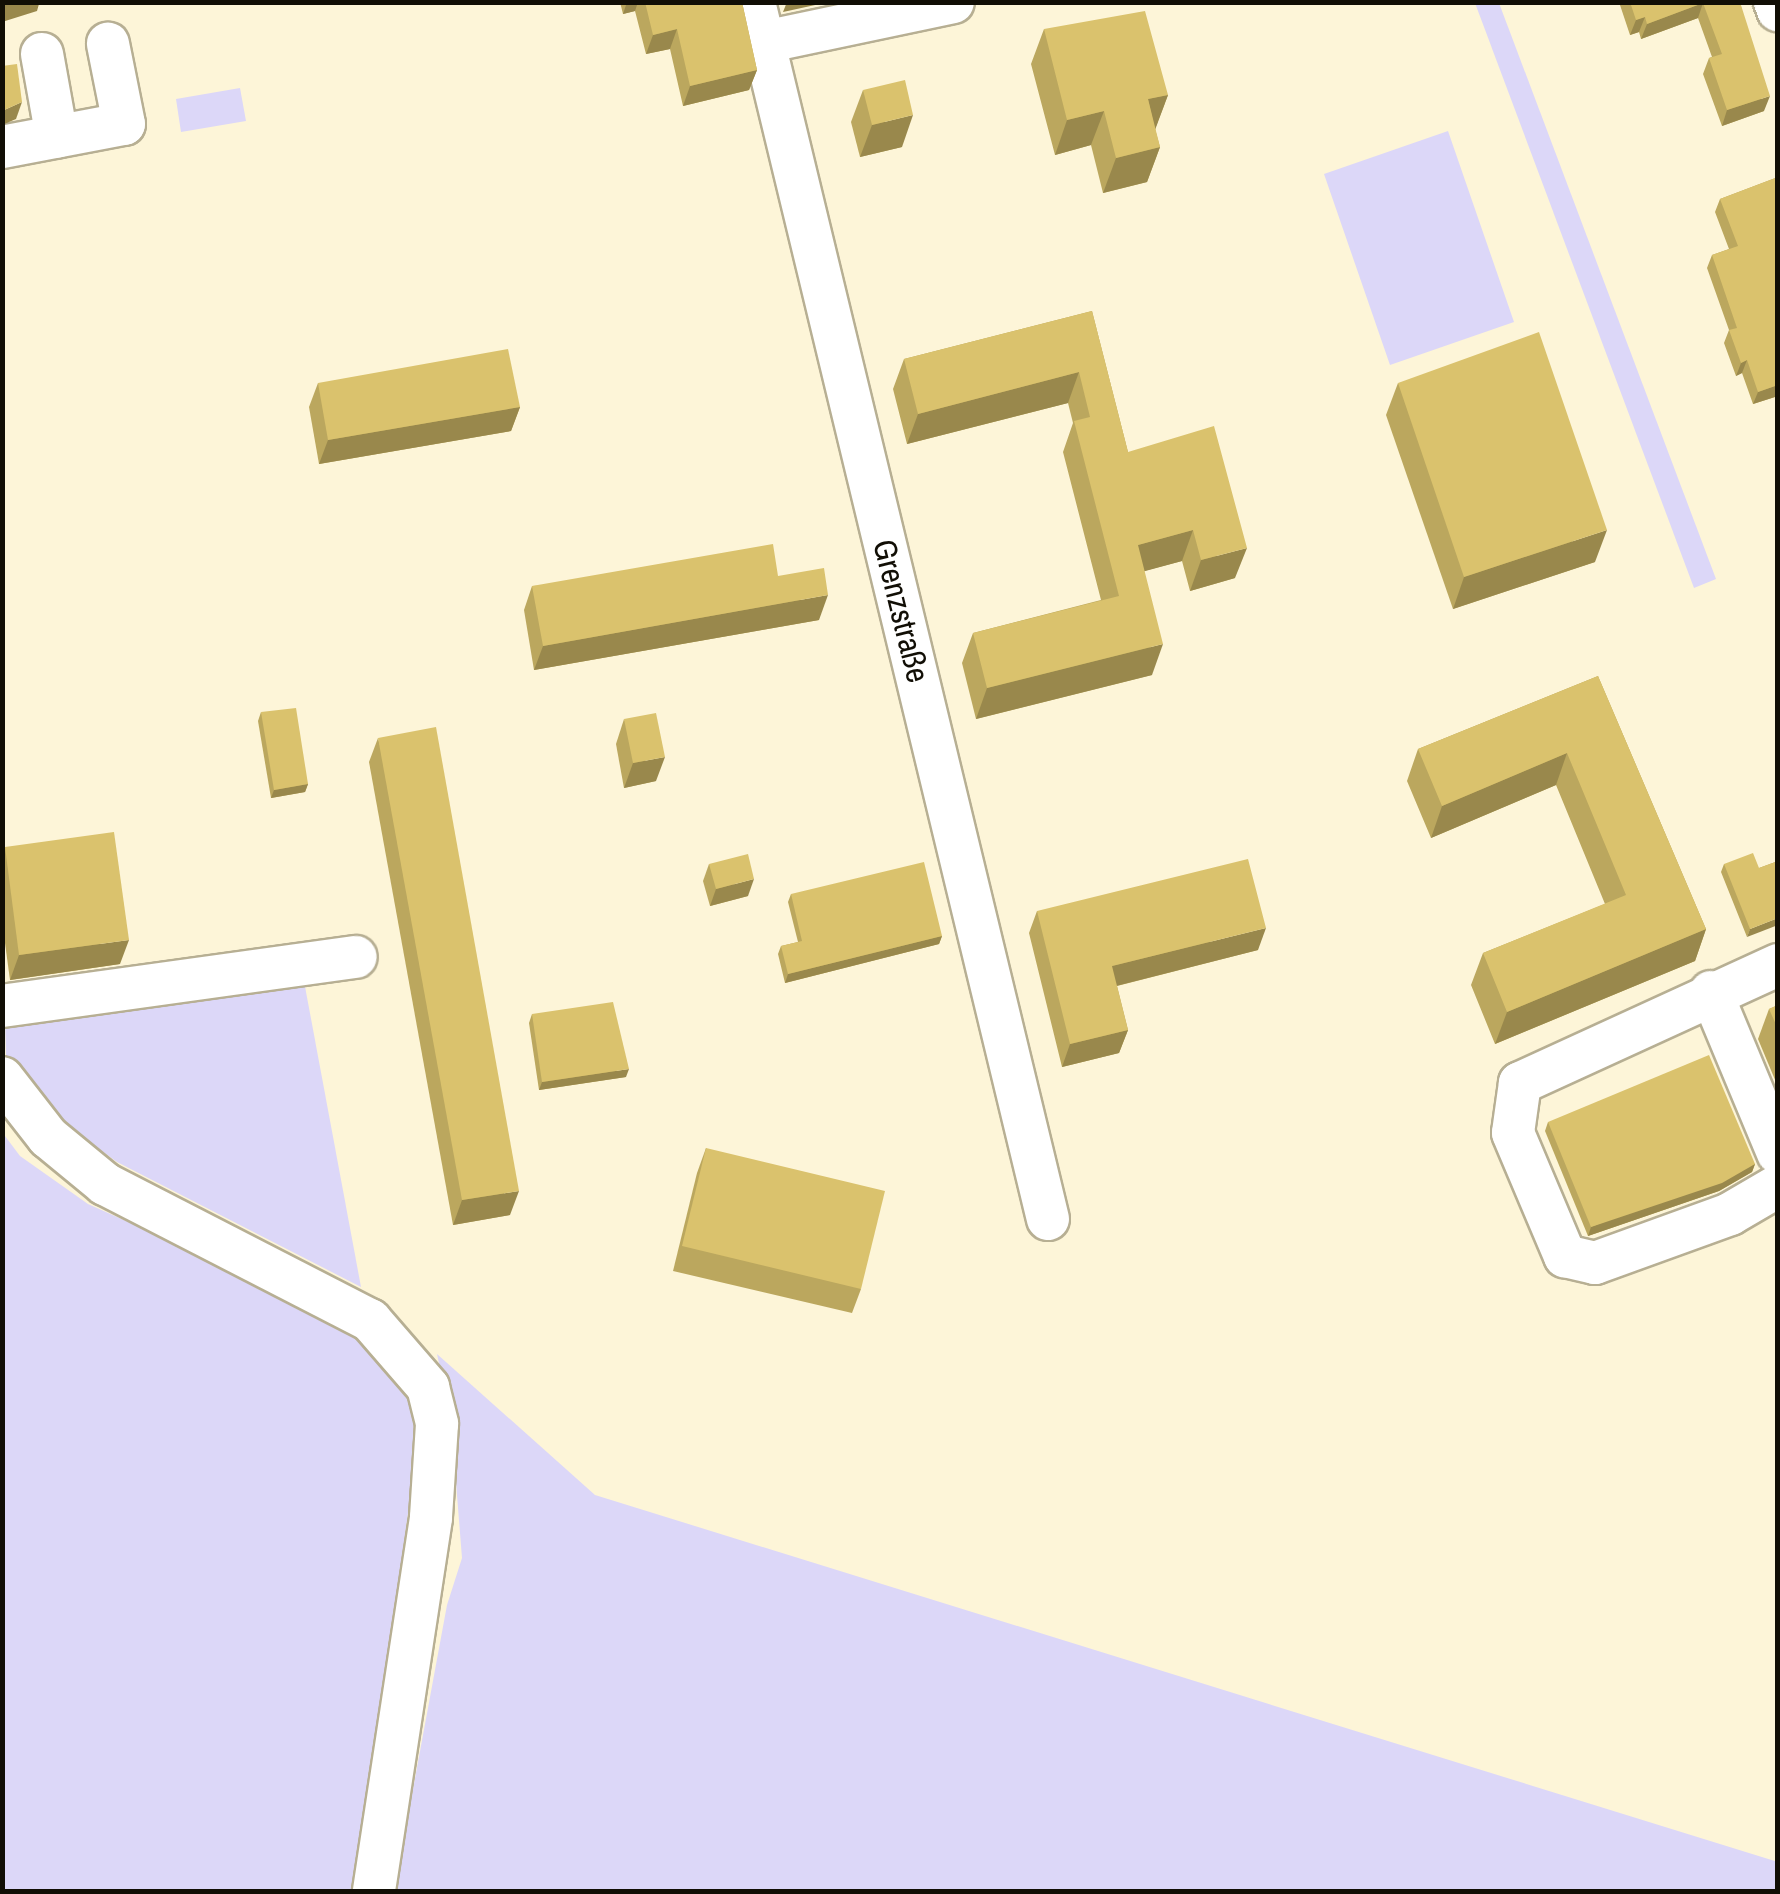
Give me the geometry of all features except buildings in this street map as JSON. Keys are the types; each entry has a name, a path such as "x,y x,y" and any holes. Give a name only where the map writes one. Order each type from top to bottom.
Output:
{"street":[{"path":"759,22 953,2"},
{"name":"Grenzstraße","path":"759,22 1048,1219"},
{"path":"2,148 124,124 108,44"},
{"path":"42,54 57,137"},
{"path":"2,1006 356,957"},
{"path":"1778,965 1711,992 1520,1083 1513,1133 1565,1256 1595,1264 1730,1214 1778,1186"},
{"path":"1711,992 1778,1153"},
{"path":"2,1078 48,1137 105,1184 370,1320 428,1387 437,1424 431,1518 374,1892"}],"shaded area":[{"path":"1475,3 1499,3 1716,579 1694,588"},
{"path":"240,88 246,121 181,132 176,99"},
{"path":"1448,131 1514,322 1390,365 1324,174"},
{"path":"301,965 361,1287 117,1162 50,1113 6,1056 5,1021"},
{"path":"2,1132 20,1156 88,1204 361,1326 410,1400 419,1432 357,1891 3,1891"},
{"path":"437,1354 595,1495 1778,1862 1777,1892 394,1892 447,1605 462,1558 451,1420"}]}
